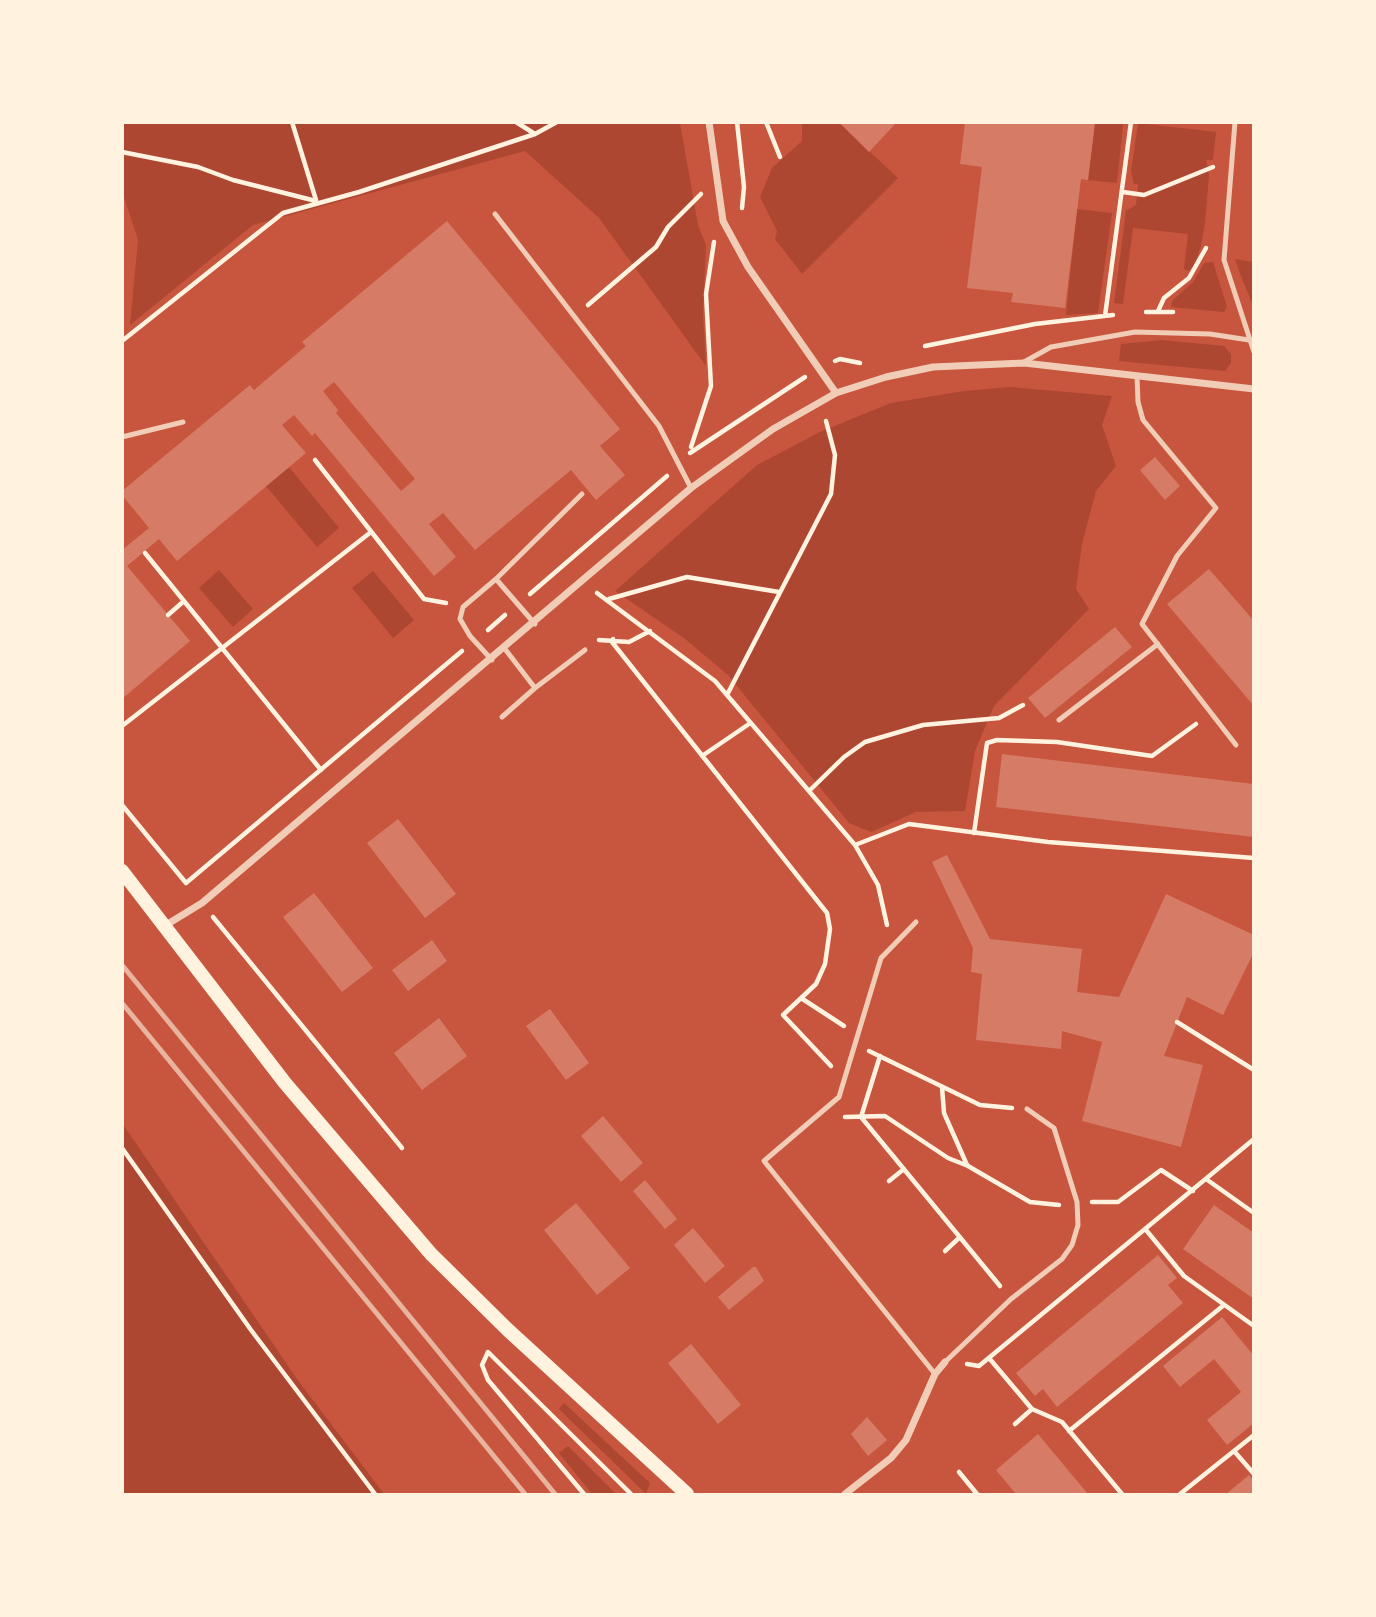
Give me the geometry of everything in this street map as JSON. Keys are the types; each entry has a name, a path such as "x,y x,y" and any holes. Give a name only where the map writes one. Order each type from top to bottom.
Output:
{"main road":[{"path":"122,871 285,1083 432,1254 489,1311 687,1494"}],"street":[{"path":"709,122 723,221 748,267 836,393"},
{"path":"166,925 202,903 535,624 691,488 773,429 836,393 886,377 933,367 1024,363 1254,389"},
{"path":"845,1494 891,1458 905,1440 935,1374 945,1362"}],"lane":[{"path":"1236,122 1224,260 1254,352"},
{"path":"495,214 659,426 691,488"},
{"path":"1024,363 1051,347 1135,332 1210,334 1249,340"},
{"path":"1137,377 1138,402 1143,420 1216,508 1177,556 1142,624 1236,745"},
{"path":"122,437 183,422"},
{"path":"492,660 470,636 460,619 463,607 496,579 582,494"},
{"path":"496,579 535,624"},
{"path":"1059,720 1158,644"},
{"path":"505,649 535,688"},
{"path":"502,717 585,650"},
{"path":"916,922 881,958 839,1097 764,1161 935,1374"},
{"path":"945,1362 1011,1299 1062,1259 1072,1245 1078,1225 1077,1202 1054,1128 1027,1109"}],"path":[{"path":"292,122 317,201"},
{"path":"516,122 535,134"},
{"path":"122,341 283,213 317,201 359,192 535,134 556,122"},
{"path":"737,122 744,187 742,210"},
{"path":"766,122 780,157"},
{"path":"1111,336 1105,316 1131,122"},
{"path":"122,152 198,167 233,180 317,201"},
{"path":"1122,192 1144,195 1231,158"},
{"path":"1213,181 1214,167"},
{"path":"575,316 656,247 668,228 701,194"},
{"path":"688,454 711,386 706,294 710,252 723,221"},
{"path":"1158,311 1164,298 1189,278 1206,249 1207,236"},
{"path":"833,351 840,359"},
{"path":"727,695 831,494 835,454 827,421"},
{"path":"315,460 424,599 463,607"},
{"path":"122,726 371,532"},
{"path":"145,553 321,770"},
{"path":"608,599 687,577 779,592"},
{"path":"597,593 715,681 855,845 878,885 893,946"},
{"path":"168,615 184,601"},
{"path":"585,650 596,641 613,639 629,642 650,631"},
{"path":"613,639 612,642 827,913 830,929 825,964 816,984 783,1015 827,1064 848,1071"},
{"path":"809,791 844,757 866,742 923,725 999,718 1023,705"},
{"path":"974,832 987,743 997,740 1057,742 1152,756 1211,713"},
{"path":"702,756 749,724"},
{"path":"122,805 402,1148"},
{"path":"855,845 909,824 1048,842 1254,858"},
{"path":"801,998 859,1035"},
{"path":"1177,1023 1254,1070"},
{"path":"856,1045 979,1105 1027,1109"},
{"path":"861,1116 880,1056"},
{"path":"942,1086 944,1113 968,1166"},
{"path":"861,1116 1011,1299"},
{"path":"845,1117 886,1116 948,1158 968,1166 1030,1202 1053,1206 1077,1202 1118,1202 1161,1170 1193,1191"},
{"path":"945,1362 979,1366 1254,1139"},
{"path":"122,1148 251,1330 375,1494"},
{"path":"890,1181 904,1169"},
{"path":"1206,1179 1254,1213"},
{"path":"1146,1230 1184,1276 1254,1326"},
{"path":"945,1251 960,1237"},
{"path":"1069,1431 1224,1305"},
{"path":"584,1494 488,1380 482,1365 488,1352 631,1494"},
{"path":"989,1358 1032,1409 1062,1422 1122,1494"},
{"path":"1015,1424 1032,1409"},
{"path":"1180,1494 1254,1435"},
{"path":"1234,1451 1254,1474"},
{"path":"959,1472 977,1494"}],"shaded area":[{"path":"122,123 680,123 698,225 706,245 703,313 706,366 599,218 525,151 253,225 130,325 138,240 123,194"},
{"path":"802,123 839,123 898,178 802,274 775,239 777,231 760,197 772,168 802,141"},
{"path":"1095,123 1123,124 1117,183 1088,180"},
{"path":"1138,123 1216,132 1213,160 1206,160 1209,175 1205,224 1194,266 1188,271 1184,269 1188,234 1133,228 1123,304 1114,303 1126,211 1136,205 1138,184 1134,184 1131,171"},
{"path":"1077,209 1112,213 1098,313 1066,315"},
{"path":"1235,259 1253,262 1253,305 1241,276"},
{"path":"1213,262 1227,307 1224,312 1171,307 1172,301 1193,282 1204,263"},
{"path":"1161,340 1224,346 1231,354 1231,363 1225,371 1119,361 1121,344"},
{"path":"1010,387 1112,396 1102,425 1116,466 1096,491 1082,544 1076,589 1089,609 994,706 975,751 965,811 916,812 871,832 849,823 728,675 684,638 615,591 757,465 822,431 891,403 964,391"},
{"path":"289,467 339,528 317,547 266,486"},
{"path":"219,570 253,609 233,627 199,588"},
{"path":"373,571 414,620 393,638 352,588"},
{"path":"122,1123 297,1379 384,1494 123,1494"},
{"path":"564,1403 650,1483 646,1494 559,1409"},
{"path":"568,1446 616,1494 592,1494 559,1453"}],"building":[{"path":"839,122 897,122 869,152"},
{"path":"965,122 1095,122 1088,180 1081,179 1065,308 1011,302 1013,293 967,288 982,167 960,164"},
{"path":"447,221 620,429 600,446 625,475 596,500 571,470 475,550 443,513 429,524 456,557 434,576 315,433 312,436 294,415 282,425 306,453 177,561 159,539 127,566 190,641 122,699 122,550 149,528 122,495 122,491 250,385 254,390 306,346 302,342","holes":["334,382 415,479 401,491 336,413 338,410 323,391"]},
{"path":"1155,457 1180,486 1165,500 1140,470"},
{"path":"1209,569 1254,621 1254,706 1167,604"},
{"path":"1115,627 1132,647 1045,718 1028,698"},
{"path":"1002,754 1254,784 1254,837 996,807"},
{"path":"398,819 456,894 425,918 367,843"},
{"path":"947,855 990,939 1082,949 1077,992 1119,997 1166,894 1254,935 1254,952 1223,1015 1187,997 1164,1056 1203,1065 1181,1147 1082,1121 1102,1042 1062,1031 1061,1049 976,1040 982,974 971,972 973,948 932,862"},
{"path":"314,893 373,968 342,992 283,917"},
{"path":"432,940 447,961 408,991 392,970"},
{"path":"550,1009 589,1063 566,1080 526,1026"},
{"path":"439,1018 467,1056 422,1090 394,1053"},
{"path":"603,1116 643,1163 621,1182 581,1136"},
{"path":"645,1180 677,1219 665,1229 633,1191"},
{"path":"576,1203 630,1268 597,1295 544,1230"},
{"path":"1214,1205 1254,1233 1254,1299 1183,1249"},
{"path":"693,1228 725,1266 705,1283 674,1245"},
{"path":"1158,1255 1177,1278 1168,1285 1183,1303 1057,1407 1043,1389 1035,1396 1016,1373"},
{"path":"756,1267 764,1281 729,1310 718,1297"},
{"path":"1222,1317 1254,1356 1254,1423 1227,1445 1207,1420 1241,1392 1214,1359 1180,1387 1163,1366"},
{"path":"691,1344 741,1405 718,1424 668,1363"},
{"path":"867,1417 887,1440 868,1456 851,1434"},
{"path":"1038,1434 1088,1494 1016,1494 996,1470"},
{"path":"1249,1475 1254,1481 1254,1494 1226,1494"}],"railway":[{"path":"122,965 555,1494"},
{"path":"122,1003 525,1494"}]}
